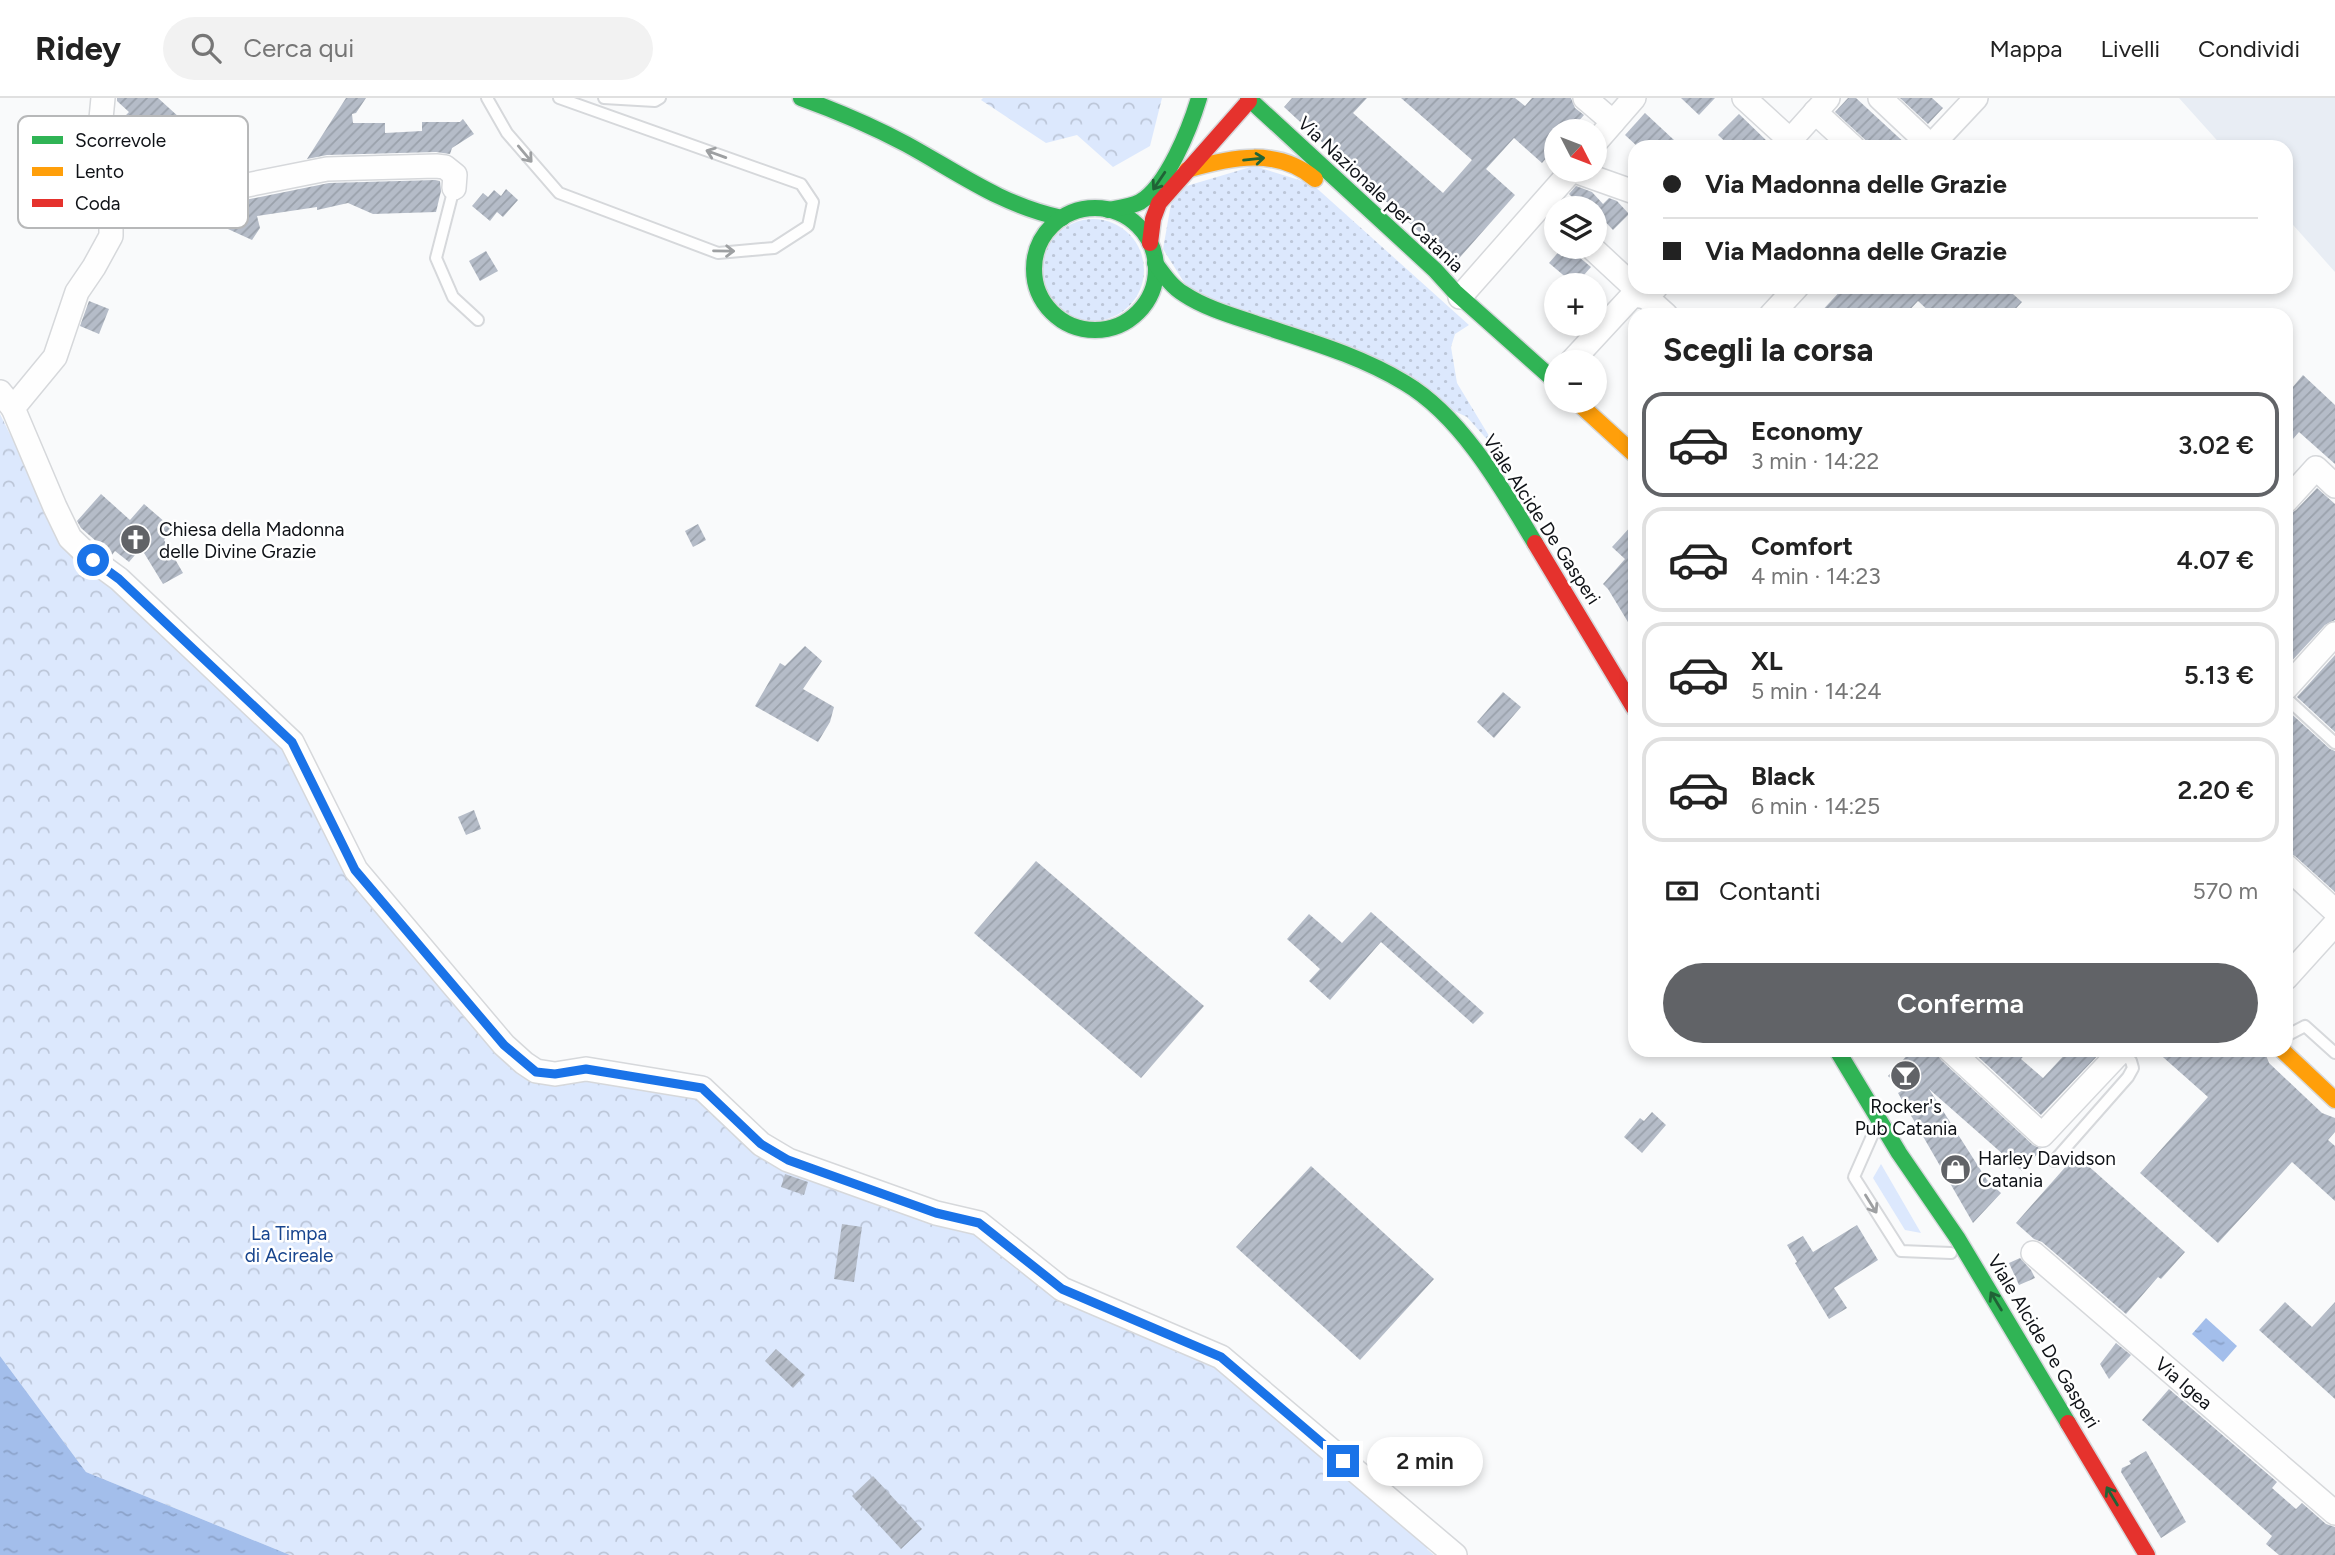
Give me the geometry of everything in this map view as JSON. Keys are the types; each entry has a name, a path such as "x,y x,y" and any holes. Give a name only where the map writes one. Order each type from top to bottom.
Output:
{"main road":[{"path":"801,98 851,116 883,132 994,197 1022,210 1062,218"},
{"path":"1199,98 1195,116 1180,147 1159,183 1144,199 1128,208 1084,209 1062,218 1050,228 1041,242 1035,257 1034,274 1038,291 1046,306 1058,318 1073,326 1090,330 1107,329 1124,323 1137,313 1148,298 1154,281 1155,263 1150,243 1153,219 1159,203 1249,99"},
{"path":"1180,147 1228,106 1249,99"},
{"name":"Via Nazionale per Catania","path":"1249,99 1435,270 1457,294"},
{"path":"1187,170 1262,158 1290,161 1323,185 1423,274 1457,294 1544,371"},
{"path":"994,197 1015,220"},
{"path":"1108,210 1125,216 1139,228 1150,243"},
{"path":"1028,240 1035,257"},
{"path":"1155,263 1183,294 1233,316"},
{"path":"1137,313 1172,307 1233,316"},
{"name":"Viale Alcide De Gasperi","path":"1233,316 1362,359 1408,384 1431,402 1460,431 1511,503 1628,698"},
{"path":"1589,413 1628,449"},
{"name":"Viale Alcide De Gasperi","path":"1842,1057 1899,1153 1958,1239 2147,1555"},
{"path":"2289,1057 2335,1100"},
{"name":"Viale Alcide De Gasperi","path":"1899,1153 1951,1253 2068,1455"}],"street":[{"path":"101,116 103,98"},
{"path":"1585,98 1613,122"},
{"path":"1607,129 1634,98"},
{"path":"1744,98 1783,140"},
{"path":"1880,98 1925,140"},
{"path":"1936,140 1968,101"},
{"path":"1790,140 1821,105 1848,140"},
{"path":"248,185 327,169 436,166 445,167 455,175 454,188"},
{"path":"1606,182 1628,190"},
{"path":"1457,294 1544,214"},
{"path":"111,228 111,236 77,292 55,357 6,400 55,507 70,538 93,560 119,579 292,742 355,870 504,1045 536,1072 555,1074 586,1069 702,1088 761,1144 788,1160 936,1213 979,1223 1062,1289 1221,1357 1455,1555"},
{"path":"1606,259 1628,277"},
{"path":"1582,350 1635,294"},
{"path":"1647,294 1660,308"},
{"path":"1778,308 1790,294"},
{"path":"2293,493 2316,468 2335,486"},
{"path":"2293,680 2335,634"},
{"path":"2293,872 2335,911"},
{"path":"2293,970 2335,924"},
{"path":"1958,1057 2042,1135 2115,1057"},
{"name":"Via Igea","path":"2033,1252 2335,1513"}],"lane":[{"path":"487,98 507,132 559,193 718,253 774,248 808,226 813,202 801,184 559,98"},
{"path":"604,98 655,101 660,98"},
{"path":"454,188 436,258 453,297 478,320"},
{"path":"2293,704 2335,743"},
{"path":"2293,1032 2305,1026 2335,1054"},
{"path":"2054,1161 2129,1077 2133,1068 2127,1057"},
{"path":"1879,1121 1854,1177 1901,1251 1951,1253"}],"shaded area":[{"path":"2179,98 2335,98 2335,272 2293,225 2293,140 2217,140"}],"green space":[{"path":"1162,98 1150,146 1113,167 1077,135 1046,143 981,100"},
{"path":"1254,166 1312,184 1469,325 1455,334 1451,347 1457,383 1500,454 1467,417 1187,287 1163,249 1171,204 1183,187"},
{"path":"1093,219 1113,223 1129,234 1140,250 1144,270 1140,290 1129,306 1113,317 1093,321 1073,317 1057,306 1046,290 1042,270 1046,250 1057,234 1073,223"},
{"name":"La Timpa di Acireale","path":"0,414 65,545 159,625 283,748 350,877 501,1048 602,1079 698,1097 757,1153 976,1229 1215,1362 1429,1542 1427,1549 1434,1555 290,1555 86,1472 0,1356"},
{"path":"1881,1164 1921,1233 1905,1230 1873,1178"}],"water":[{"path":"2206,1318 2237,1346 2223,1362 2192,1334"},
{"path":"0,1356 86,1472 290,1555 0,1555"}],"building":[{"path":"117,98 158,98 178,116 127,116 129,112"},
{"path":"346,98 366,98 356,113 352,114 353,123 385,123 385,133 422,131 422,122 460,122 463,119 474,134 452,148 450,154 436,152 327,155 307,159"},
{"path":"1292,98 1367,98 1353,113 1443,193 1472,160 1401,98 1515,98 1525,106 1532,98 1571,98 1575,108 1584,115 1580,119 1544,119 1542,163 1514,138 1486,169 1515,195 1454,264 1284,107"},
{"path":"1681,98 1715,98 1699,115"},
{"path":"1848,98 1856,98 1901,140 1865,140 1835,112"},
{"path":"1900,98 1932,98 1943,108 1928,124"},
{"path":"1645,113 1674,140 1630,140 1625,135"},
{"path":"1739,114 1766,140 1723,140 1718,135"},
{"path":"435,180 440,181 441,191 436,212 373,214 348,203 317,210 317,207 257,216 260,228 252,240 226,228 248,228 248,199 329,183"},
{"path":"1576,186 1596,196 1569,194"},
{"path":"506,189 518,200 503,217 497,212 490,221 472,206 483,193 488,197 494,190 501,196"},
{"path":"1609,198 1617,201 1628,213 1613,230 1607,224"},
{"path":"486,251 498,271 480,281 469,261"},
{"path":"1552,259 1581,259 1591,267 1586,273 1561,273 1549,263"},
{"path":"1838,294 2013,294 2022,302 2016,308 1926,308 1918,301 1912,308 1824,308"},
{"path":"89,301 109,309 99,334 80,326"},
{"path":"2303,375 2335,405 2335,464 2299,432 2293,439 2293,387"},
{"path":"2317,488 2335,504 2335,620 2325,625 2293,659 2293,512"},
{"path":"101,494 130,520 144,504 173,529 164,540 183,573 163,584 141,548 129,562 115,551 112,555 81,528 77,521"},
{"path":"698,524 706,540 693,547 685,531"},
{"path":"1628,530 1628,622 1603,584 1625,559 1612,547"},
{"path":"805,646 822,661 803,689 834,707 830,722 818,742 755,706 780,663 785,666"},
{"path":"2335,655 2335,732 2297,697"},
{"path":"1503,692 1521,707 1494,738 1477,722"},
{"path":"2293,715 2335,751 2335,892 2295,856"},
{"path":"474,810 481,829 466,835 458,817"},
{"path":"1036,861 1204,1006 1141,1078 974,933"},
{"path":"1371,912 1484,1013 1473,1024 1381,942 1330,1000 1309,981 1320,969 1287,939 1309,914 1342,943"},
{"path":"1906,1057 1940,1057 2033,1145 2042,1149 2022,1171 1929,1089 1987,1180 2001,1193 1973,1223 1898,1093 1903,1090 1888,1076"},
{"path":"1979,1057 2023,1057 2021,1059 2043,1078 2062,1057 2096,1057 2041,1115"},
{"path":"2163,1057 2267,1057 2269,1063 2322,1113 2335,1118 2335,1132 2328,1140 2335,1146 2335,1201 2292,1162 2218,1243 2140,1173 2208,1097"},
{"path":"1652,1112 1666,1125 1642,1153 1624,1137 1640,1118 1644,1121"},
{"path":"2076,1155 2185,1252 2161,1279 2158,1277 2126,1314 2016,1223"},
{"path":"1311,1166 1434,1279 1360,1360 1236,1247"},
{"path":"785,1174 808,1182 804,1195 781,1187"},
{"path":"842,1224 862,1227 854,1282 834,1279"},
{"path":"1857,1225 1878,1260 1834,1288 1847,1308 1829,1319 1787,1245 1803,1236 1813,1252"},
{"path":"2020,1258 2035,1278 2019,1285 2009,1263"},
{"path":"2285,1302 2312,1327 2335,1302 2335,1399 2259,1330"},
{"path":"2116,1343 2131,1355 2109,1379 2100,1364"},
{"path":"776,1349 805,1375 793,1388 765,1361"},
{"path":"2169,1389 2277,1482 2272,1488 2296,1509 2302,1503 2326,1524 2335,1527 2335,1555 2279,1555 2266,1544 2272,1536 2142,1420"},
{"path":"2146,1451 2186,1522 2161,1538 2121,1472 2122,1468 2131,1464 2129,1461"},
{"path":"873,1476 922,1529 901,1549 852,1496"}],"traffic: fast":[{"path":"801,98 893,137 1000,197 1062,218"},
{"path":"1108,210 1140,202 1159,183 1183,140 1199,98"},
{"path":"1248,98 1435,270 1455,292 1544,371"},
{"path":"1095,208 1118,213 1138,226 1151,246 1156,269 1151,292 1138,312 1118,325 1095,330 1072,325 1052,312 1039,292 1034,269 1039,246 1052,226 1072,213 1095,208"},
{"path":"1155,263 1176,288 1201,303 1351,357 1388,373 1425,397 1444,414 1479,455 1535,543"},
{"path":"1841,1057 1899,1153 1958,1239 2068,1423"}],"traffic: slow":[{"path":"1187,170 1220,161 1270,159 1286,162 1315,179"},
{"path":"1589,413 1628,449"},
{"path":"2289,1057 2335,1100"}],"traffic: jam":[{"path":"1150,243 1153,219 1159,203 1249,101"},
{"path":"1535,543 1628,698"},
{"path":"2068,1423 2147,1555"}],"place":[{"name":"Chiesa della Madonna delle Divine Grazie","path":"136,540"},
{"name":"Rocker's Pub Catania","path":"1906,1075"},
{"name":"Harley Davidson Catania","path":"1955,1169"}],"route":[{"path":"93,560 119,579 292,742 355,870 504,1045 536,1072 555,1074 586,1069 702,1088 761,1144 788,1160 936,1213 979,1223 1062,1289 1221,1357 1343,1461"}]}
